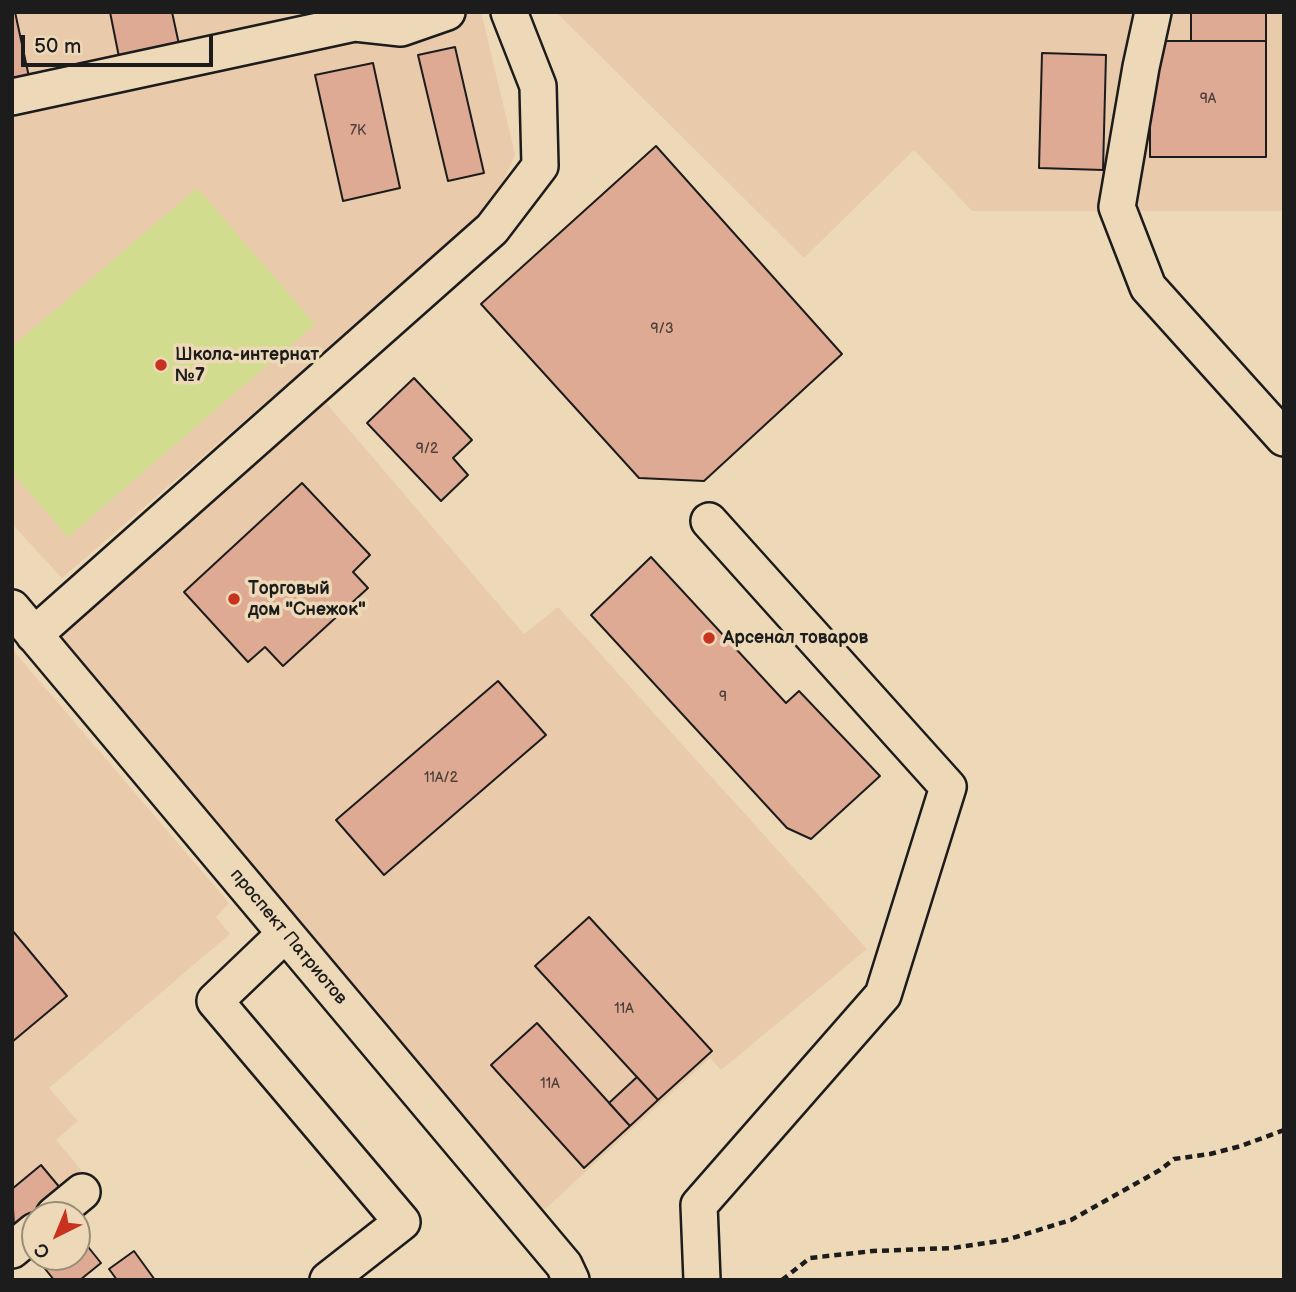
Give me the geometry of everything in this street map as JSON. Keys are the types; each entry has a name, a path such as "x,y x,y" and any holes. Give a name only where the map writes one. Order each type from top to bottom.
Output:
{"street":[{"path":"12,97 355,23 401,28 447,12"},
{"path":"34,635 492,229 532,177 540,166 538,86 509,12"},
{"path":"1153,12 1117,207 1148,287 1284,438"},
{"path":"702,1280 699,1205 883,995 948,787 709,521"},
{"name":"проспект Патриотов","path":"12,608 575,1275"},
{"path":"285,934 215,1001 402,1222 328,1280"},
{"path":"71,1201 82,1192"}],"path":[{"path":"782,1280 810,1258 873,1251 953,1248 1006,1240 1071,1220 1160,1170 1174,1159 1230,1148 1284,1130"}],"shaded area":[{"name":"Школа-интернат №7","path":"12,12 481,12 515,154 493,206 62,578 12,524"},
{"path":"556,12 1284,12 1284,211 972,211 914,150 804,258"},
{"path":"321,397 524,634 558,607 867,949 721,1070 710,1058 544,1210 52,637"},
{"path":"12,649 229,903 216,917 230,934 49,1088 78,1121 56,1140 83,1172 48,1201 21,1201 21,1223 12,1230"}],"green space":[{"path":"197,188 315,324 68,537 12,472 12,347"}],"building":[{"path":"12,12 15,12 29,77 12,80"},
{"path":"110,12 172,12 180,49 120,62"},
{"path":"1191,12 1266,12 1266,41 1191,41"},
{"path":"1150,41 1266,41 1266,157 1150,157"},
{"path":"455,47 484,173 448,181 418,55"},
{"path":"1042,53 1106,55 1103,170 1039,168"},
{"path":"373,63 400,188 343,201 315,75"},
{"path":"656,146 842,354 704,481 639,478 481,304"},
{"path":"414,378 472,440 453,458 468,475 441,501 367,423"},
{"path":"302,483 370,555 353,572 368,588 283,666 265,647 248,662 184,592"},
{"path":"651,557 786,703 799,691 880,776 811,839 787,828 591,615"},
{"path":"498,681 546,735 384,875 336,820"},
{"path":"589,917 712,1051 658,1100 535,966"},
{"path":"12,930 67,996 12,1042"},
{"path":"537,1023 630,1126 584,1168 491,1065"},
{"path":"637,1077 658,1100 630,1126 609,1103"},
{"path":"41,1165 61,1189 47,1201 21,1201 21,1222 14,1228 12,1189"},
{"path":"91,1250 101,1263 80,1280 54,1280 47,1271 91,1271"},
{"path":"134,1251 155,1280 117,1280 109,1269"}],"place":[{"name":"Школа-интернат №7","path":"161,365"},
{"name":"Торговый дом \"Снежок\"","path":"234,599"},
{"name":"Арсенал товаров","path":"709,638"}]}
